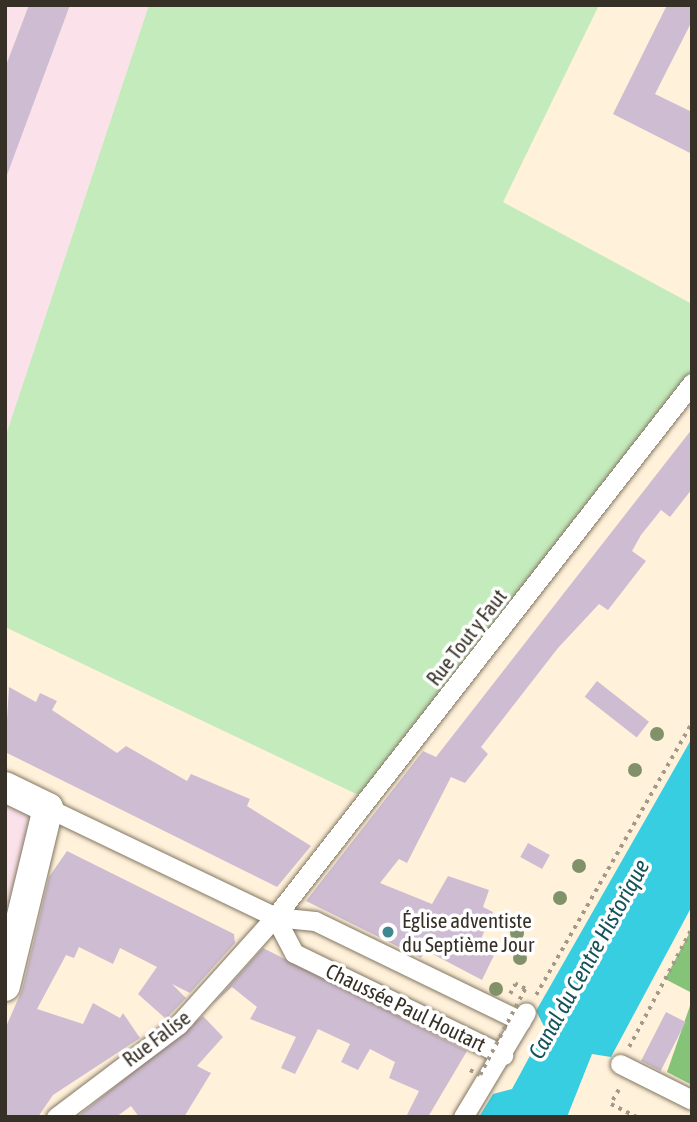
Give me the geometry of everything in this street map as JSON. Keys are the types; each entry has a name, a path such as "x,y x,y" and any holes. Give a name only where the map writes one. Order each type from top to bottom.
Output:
{"main road":[{"name":"Chaussée Paul Houtart","path":"5,787 48,808"},
{"path":"5,986 48,808"}],"street":[{"name":"Rue Tout y Faut","path":"275,918 692,383"},
{"name":"Chaussée Paul Houtart","path":"48,808 275,918 315,921 524,1017 503,1055 294,953 275,918"},
{"name":"Rue Falise","path":"56,1117 178,1025 275,918"},
{"path":"463,1117 503,1055"},
{"path":"620,1064 692,1100"}],"path":[{"path":"524,1017 692,723"},
{"path":"620,1064 692,928"},
{"path":"470,1070 480,1075 486,1064 525,989 515,984"},
{"path":"619,1090 611,1104 636,1117"}],"shaded area":[{"path":"5,5 149,5 5,438"},
{"path":"5,787 48,808 5,992"}],"green space":[{"path":"149,5 599,5 503,202 692,304 692,383 369,800 5,627 5,438"},
{"path":"692,928 692,993 665,979"},
{"path":"692,1000 692,1085 667,1072"}],"water":[{"name":"Canal du Centre Historique","path":"692,738 692,906 611,1057 592,1054 567,1117 479,1117 493,1094 512,1089 545,1028 536,1011"}],"building":[{"path":"29,5 70,5 7,175 5,68"},
{"path":"667,5 692,5 692,21 655,94 692,112 692,154 613,114"},
{"path":"692,429 692,489 670,517 661,510 641,535 632,551 646,561 608,610 599,604 558,648 481,747 488,754 465,783 451,777 407,863 399,859 380,883 432,904 448,876 489,890 483,907 493,912 481,939 498,947 482,980 425,950 421,958 306,901 423,751 436,757"},
{"path":"597,681 649,722 637,737 585,697"},
{"path":"9,687 36,702 40,693 57,701 52,710 117,753 126,746 187,781 191,774 250,799 247,806 311,846 277,887 5,752"},
{"path":"528,843 550,855 542,869 520,857"},
{"path":"67,851 234,934 235,943 190,993 172,984 186,998 166,1019 138,994 157,967 120,948 113,964 79,947 74,958 66,955 37,1009 83,1024 93,1003 120,1018 123,1013 140,1038 53,1095 38,1117 5,1117 5,1029 22,990 49,877"},
{"path":"263,948 467,1051 428,1117 406,1117 419,1091 389,1078 395,1062 370,1049 358,1070 341,1062 350,1044 318,1029 295,1074 281,1068 296,1037 250,1019 257,1007 232,987 213,1004"},
{"path":"666,1012 686,1022 661,1071 641,1061"},
{"path":"203,1016 223,1037 197,1066 211,1073 184,1117 139,1117 131,1106 116,1117 77,1117"}],"place":[{"name":"Église adventiste du Septième Jour","path":"388,932"}]}
